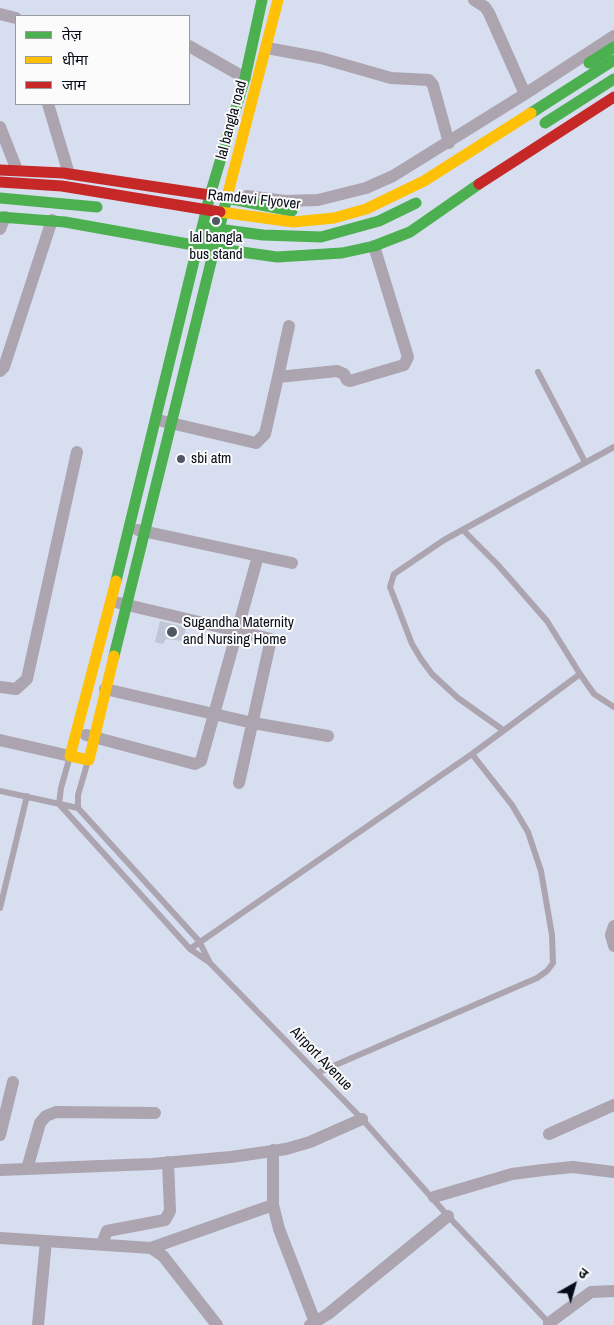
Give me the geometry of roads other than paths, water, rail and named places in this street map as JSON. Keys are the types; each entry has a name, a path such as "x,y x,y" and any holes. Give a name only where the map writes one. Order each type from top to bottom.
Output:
{"main road":[{"name":"lal bangla road","path":"137,530 157,419 210,195 245,78 262,0"},
{"name":"lal bangla road","path":"137,530 161,458 194,334 216,249 227,196 268,48 278,0"},
{"path":"0,170 69,174 227,196 273,209 303,212 336,208 383,195 614,47"},
{"name":"Ramdevi Flyover","path":"0,182 62,186 264,219 300,221 334,218 366,209 424,181 614,60"},
{"path":"532,131 614,79"},
{"path":"2,217 52,220 216,249 277,257 342,253 374,246 410,232 501,168 614,96"},
{"name":"Ramdevi Flyover","path":"190,224 263,235 321,236 379,221 426,197"},
{"path":"0,198 78,203 106,208"},
{"path":"179,329 194,334"},
{"path":"149,455 161,458"},
{"path":"137,530 126,605 89,760 70,756 111,602 137,530"}],"street":[{"path":"480,2 489,13 525,94"},
{"path":"0,14 15,18"},
{"path":"227,196 285,201 318,200 366,188 394,176 449,143 614,36"},
{"path":"190,47 245,78"},
{"path":"268,48 320,58 391,78 429,80 433,85 449,143"},
{"path":"48,105 69,174"},
{"path":"0,127 17,170"},
{"path":"0,230 2,217"},
{"path":"0,371 4,367 52,220"},
{"path":"278,377 337,371 350,381 404,365 408,361 374,246"},
{"path":"157,419 256,443 265,434 289,326"},
{"path":"0,687 16,689 27,679 77,452"},
{"path":"137,530 292,563"},
{"path":"77,732 195,764 201,761 258,556"},
{"path":"111,602 237,632 267,636 272,641 239,783"},
{"path":"106,689 253,723 328,736"},
{"path":"0,740 70,756"},
{"path":"614,926 611,935 614,946"},
{"path":"0,1135 13,1082"},
{"path":"549,1134 614,1105"},
{"path":"27,1169 40,1123 46,1116 56,1112 155,1113"},
{"path":"0,1170 168,1162 273,1150 324,1137 362,1119"},
{"path":"273,1150 273,1205 278,1229 312,1324 328,1314 448,1216"},
{"path":"102,1244 108,1231 165,1220 170,1211 168,1162"},
{"path":"434,1197 512,1174 573,1167 614,1172"},
{"path":"0,1238 151,1248 273,1205"},
{"path":"38,1325 46,1241"},
{"path":"151,1248 163,1256 217,1325"},
{"path":"550,1324 590,1292 614,1291"}],"lane":[{"path":"538,372 585,462"},
{"path":"503,730 458,698 432,674 412,644 390,587 394,574 400,568 462,530 614,447"},
{"path":"462,530 498,565 547,621 594,694 614,706"},
{"path":"190,949 472,754 580,674"},
{"path":"317,1072 537,978 547,971 553,963 552,936 541,871 528,832 512,805 472,754"},
{"path":"70,756 61,788 59,804 190,949 210,963"},
{"path":"0,791 78,808 78,795 89,760"},
{"path":"0,908 27,796"},
{"name":"Airport Avenue","path":"78,808 199,941 210,963 362,1119 434,1197 448,1216 550,1324"}],"place":[{"name":"lal bangla bus stand","path":"216,221"},
{"name":"sbi atm","path":"181,459"},
{"name":"Sugandha Maternity and Nursing Home","path":"172,632"}]}
